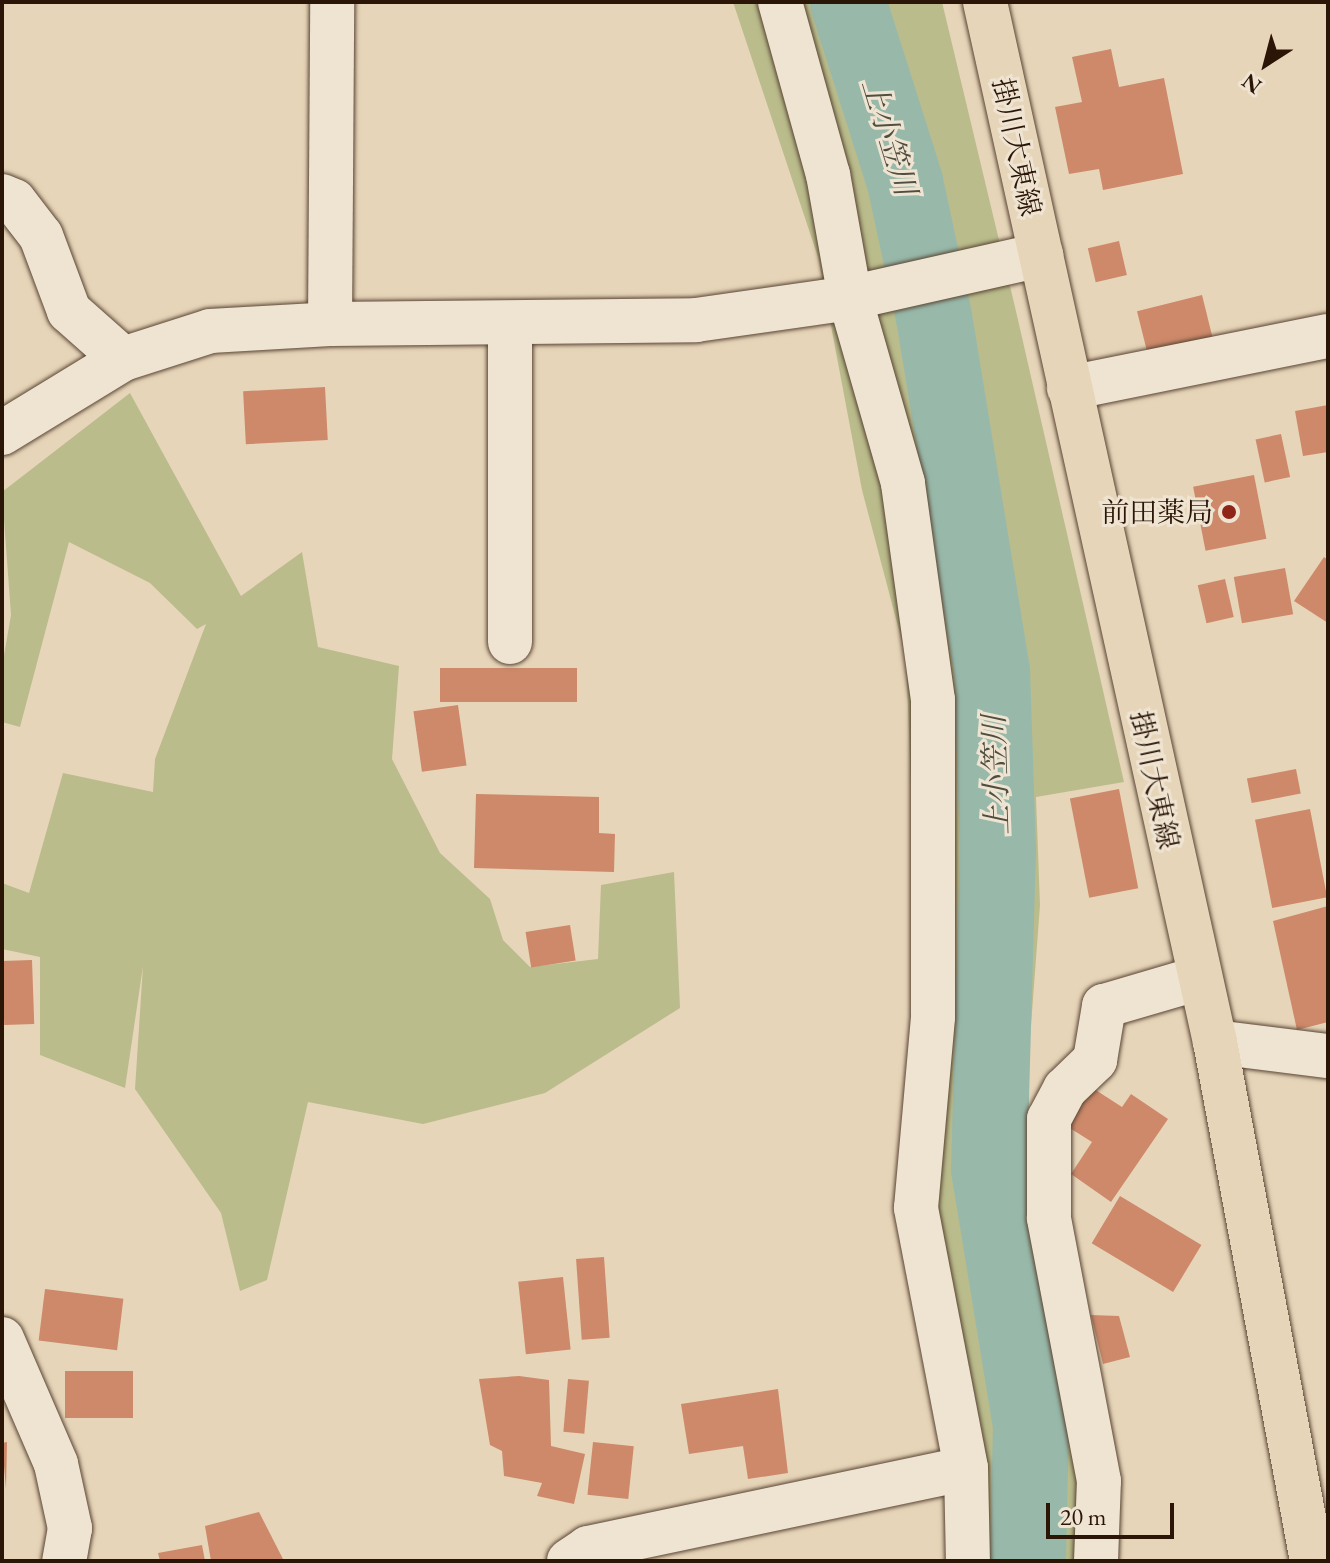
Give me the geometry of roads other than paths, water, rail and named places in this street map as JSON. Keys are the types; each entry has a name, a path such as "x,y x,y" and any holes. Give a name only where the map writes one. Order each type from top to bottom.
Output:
{"main road":[{"name":"掛川大東線","path":"985,2 1215,1042 1312,1561"}],"street":[{"path":"330,324 332,2"},
{"path":"780,2 828,175 903,483 933,700 933,1017 916,1208 966,1468 968,1561"},
{"path":"2,196 14,201 41,236 69,311 123,359"},
{"path":"2,433 123,359 210,331 330,324 696,320 858,297 1041,255"},
{"path":"510,324 510,642"},
{"path":"1069,388 1328,336"},
{"path":"1096,1561 1099,1481 1049,1218 1049,1119 1065,1089 1095,1060 1104,1006 1199,978"},
{"path":"1215,1042 1328,1056"},
{"path":"2,1339 56,1464 76,1550"},
{"path":"569,1561 588,1548 966,1468"}],"waterway":[{"name":"上小笠川","path":"848,2 905,182 934,317 992,670 998,848 989,1169 1031,1425 1028,1561"}],"place":[{"name":"前田薬局","path":"1229,512"}]}
